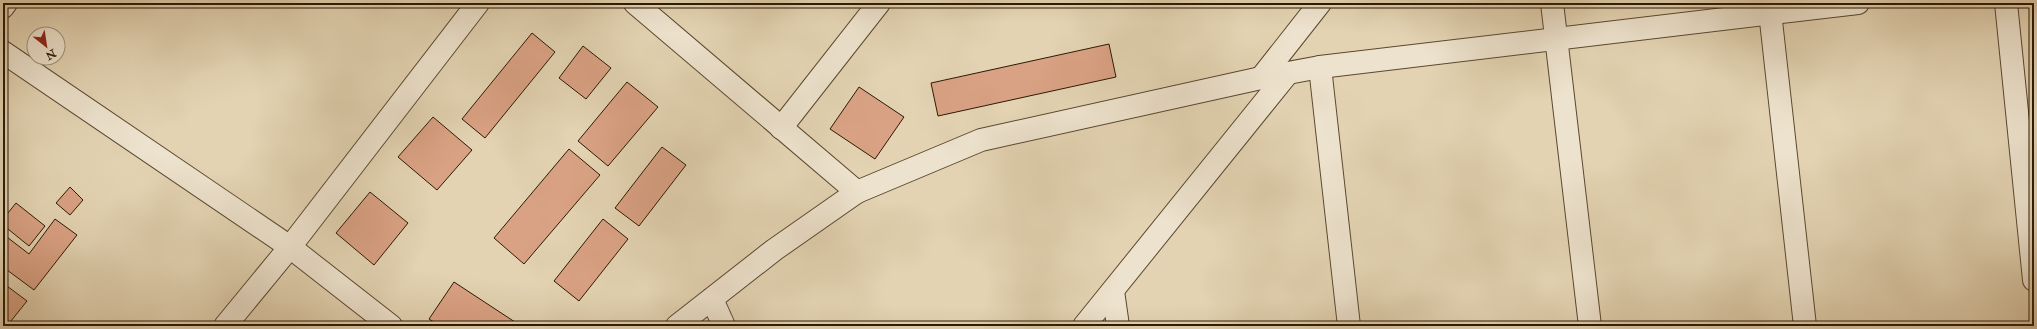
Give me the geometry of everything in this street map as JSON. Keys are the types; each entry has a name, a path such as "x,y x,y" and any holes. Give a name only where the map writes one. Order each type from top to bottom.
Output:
{"street":[{"path":"3,7 6,3"},
{"path":"225,326 290,247 478,3"},
{"path":"635,3 857,192"},
{"path":"781,128 879,3"},
{"path":"1261,78 1320,3"},
{"path":"1552,3 1590,326"},
{"path":"677,326 774,250 857,192 980,140 1261,78 1320,67 1556,39 1769,8 1858,3"},
{"path":"2006,3 2034,280"},
{"path":"1769,8 1805,326"},
{"path":"3,52 290,247 392,326"},
{"path":"1320,67 1349,326"},
{"path":"1084,326 1288,73"},
{"path":"1113,291 1118,326"},
{"path":"712,298 724,326"}],"building":[{"path":"532,33 555,52 485,138 462,119"},
{"path":"1109,44 1116,77 938,116 931,83"},
{"path":"583,46 611,68 586,99 559,78"},
{"path":"627,82 658,107 608,166 578,141"},
{"path":"859,87 904,117 875,159 830,129"},
{"path":"433,117 472,150 437,190 398,157"},
{"path":"662,147 686,165 639,226 615,208"},
{"path":"569,149 600,175 524,264 494,238"},
{"path":"70,187 83,200 70,215 56,203"},
{"path":"370,192 408,223 374,265 336,233"},
{"path":"16,203 45,226 29,246 3,225 3,219"},
{"path":"55,219 77,235 34,290 3,267 3,234 29,254"},
{"path":"603,219 628,239 579,301 554,281"},
{"path":"454,282 521,326 440,326 429,319"},
{"path":"3,283 27,301 7,326 3,326"}]}
